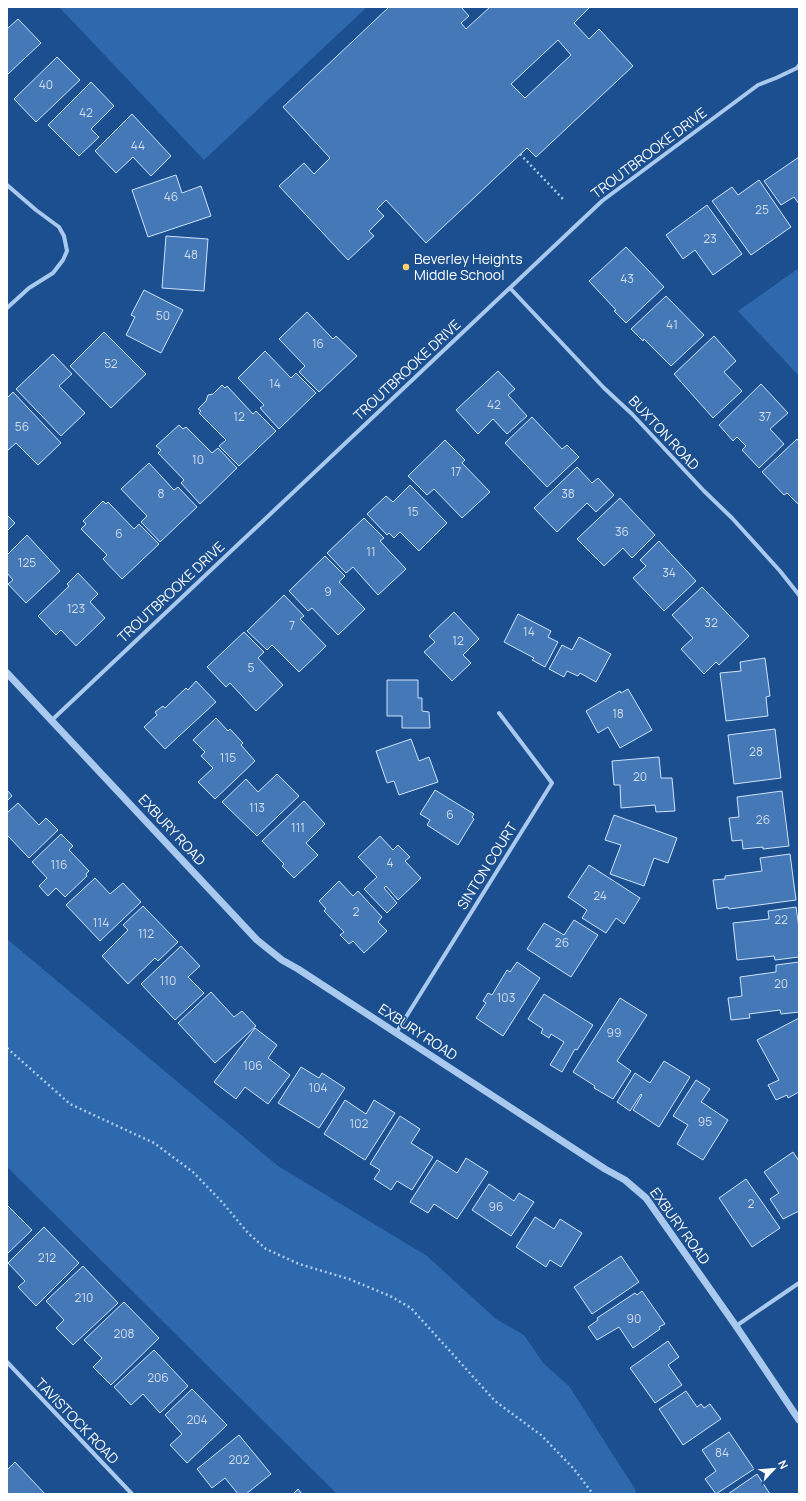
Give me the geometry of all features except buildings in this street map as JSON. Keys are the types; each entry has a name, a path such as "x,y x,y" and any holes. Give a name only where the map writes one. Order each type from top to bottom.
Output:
{"street":[{"name":"TROUTBROOKE DRIVE","path":"52,720 602,201 758,85 797,68 799,65"},
{"path":"7,185 36,210 59,227 64,236 67,251 63,260 53,273 29,288 7,308"},
{"name":"BUXTON ROAD","path":"510,288 604,388 632,414 704,491 732,518 780,571 799,595"},
{"name":"EXBURY ROAD","path":"7,673 257,940 282,960 605,1170 625,1180 646,1198 736,1326 799,1420"},
{"name":"SINTON COURT","path":"396,1034 552,784 499,713"},
{"path":"736,1326 799,1283"},
{"name":"TAVISTOCK ROAD","path":"7,1362 132,1494"}],"path":[{"path":"520,154 563,199"},
{"path":"7,1048 70,1104 154,1143 193,1172 222,1202 248,1233 266,1249 299,1264 349,1279 390,1296 411,1308 495,1400 541,1435 574,1469 593,1494"}],"shaded area":[{"path":"59,7 367,7 204,160"},
{"path":"799,268 799,376 738,311"},
{"path":"7,939 278,1166 427,1256 496,1319 524,1335 543,1363 569,1386 635,1489 636,1494 337,1494 7,1167"}],"place":[{"name":"Beverley Heights Middle School","path":"406,267"}]}
